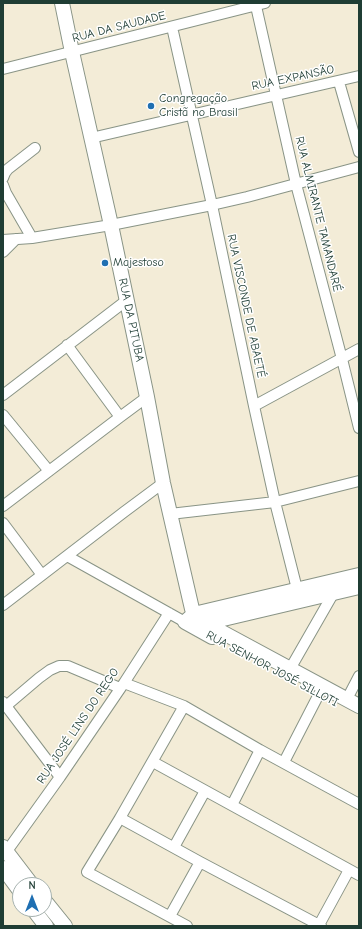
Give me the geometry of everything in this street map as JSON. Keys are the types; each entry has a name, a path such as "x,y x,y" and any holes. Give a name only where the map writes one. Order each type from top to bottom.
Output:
{"street":[{"name":"RUA DA PITUBA","path":"62,3 111,225 147,397 163,483 194,622"},
{"name":"RUA DA SAUDADE","path":"3,69 260,4"},
{"name":"RUA ALMIRANTE TAMANDARÉ","path":"260,4 276,95 296,184 359,428"},
{"name":"RUA VISCONDE DE ABAETÉ","path":"172,27 212,205 275,502 297,589"},
{"name":"RUA EXPANSÃO","path":"92,138 192,114 339,82 359,76"},
{"path":"339,82 359,152"},
{"path":"3,178 8,169 35,148"},
{"path":"3,240 32,238 111,225 212,205 359,167"},
{"path":"3,185 6,193 32,238"},
{"path":"3,252 16,239"},
{"path":"3,395 126,300"},
{"path":"67,345 120,417"},
{"path":"254,406 359,349"},
{"path":"3,506 147,397"},
{"path":"3,415 49,472"},
{"path":"170,514 275,502 359,481"},
{"path":"3,605 163,483"},
{"path":"3,523 42,575"},
{"path":"67,556 169,613 194,622 333,594 359,587"},
{"path":"194,622 297,589 359,575"},
{"path":"290,669 333,594"},
{"name":"RUA JOSÉ LINS DO REGO","path":"5,849 60,777 122,686 169,613"},
{"name":"RUA SENHOR JOSÉ SILLOTI","path":"194,622 353,702"},
{"name":"RUA SENHOR JOSÉ SILLOTI","path":"194,622 359,716"},
{"path":"60,777 5,704 50,670 59,666 68,666 122,686 184,706 260,750 359,804"},
{"path":"353,702 359,676"},
{"path":"284,762 319,694"},
{"path":"184,706 153,762 87,872 188,926"},
{"path":"232,805 260,750"},
{"path":"153,762 359,875"},
{"path":"174,847 205,791"},
{"path":"120,818 320,926 349,870"},
{"path":"5,849 26,877"},
{"path":"170,916 200,862"},
{"path":"3,868 12,880"},
{"path":"52,910 65,926"},
{"path":"40,917 46,926"}],"place":[{"name":"Congregação Cristã no Brasil","path":"151,106"},
{"name":"Majestoso","path":"105,263"}]}
